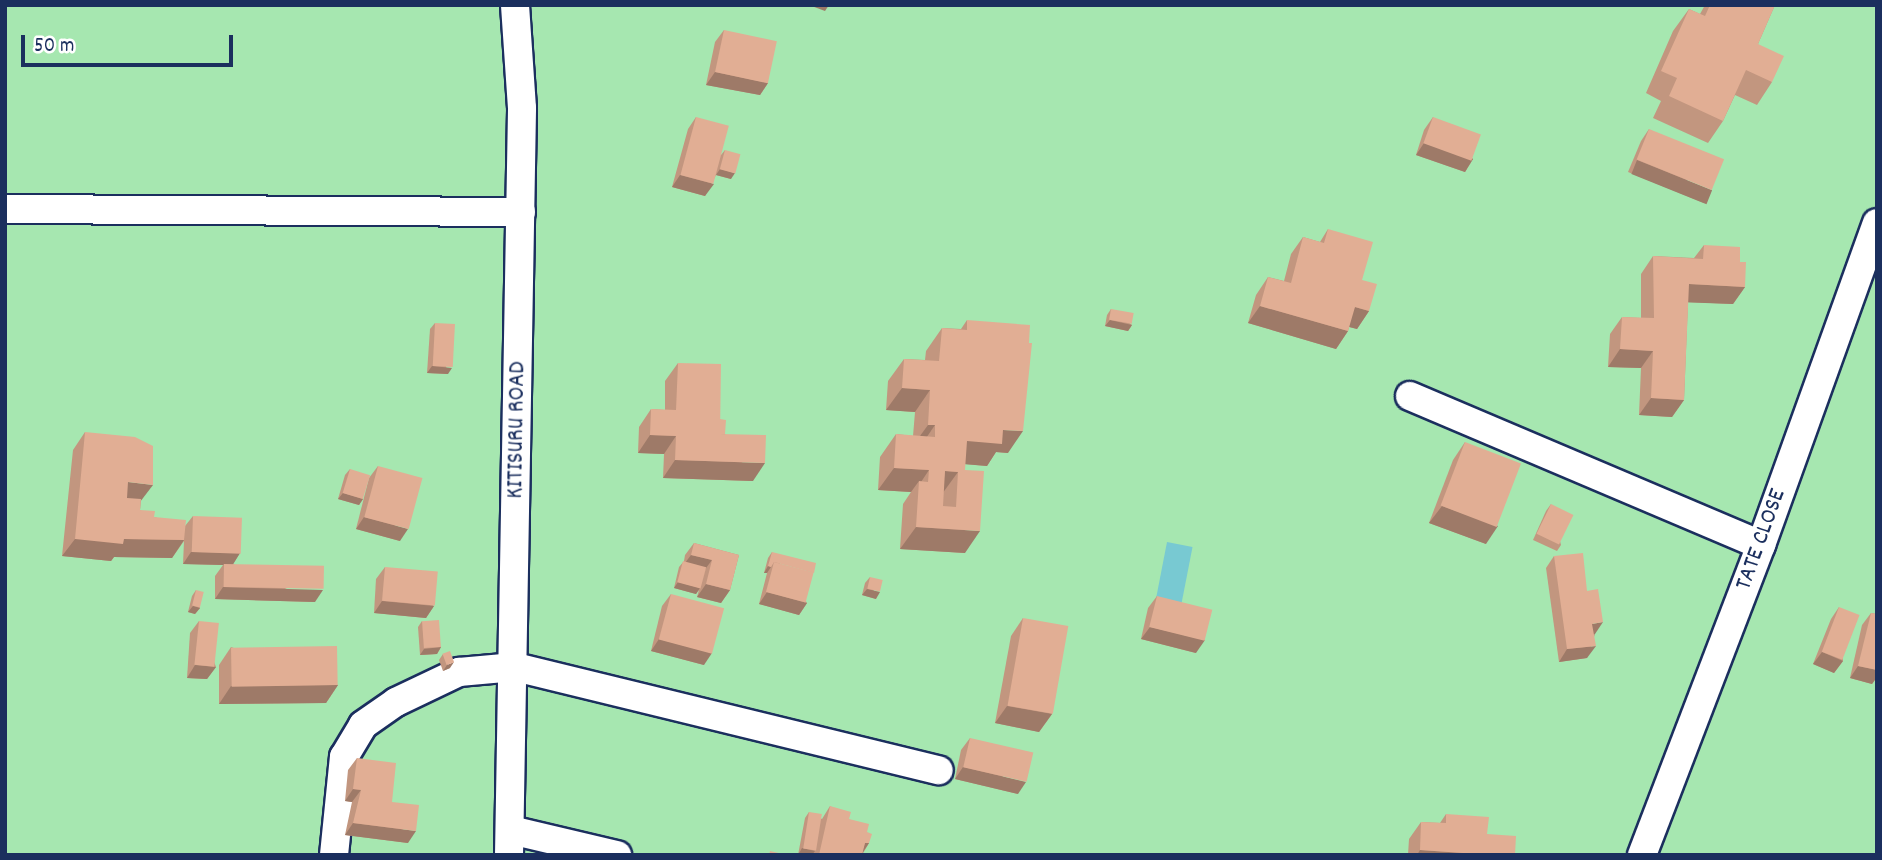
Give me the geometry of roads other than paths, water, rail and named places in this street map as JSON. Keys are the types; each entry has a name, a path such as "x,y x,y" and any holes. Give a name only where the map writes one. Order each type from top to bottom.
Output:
{"street":[{"name":"KITISURU ROAD","path":"510,842 515,667 522,108 515,5"},
{"path":"5,209 520,212"},
{"name":"TATE CLOSE","path":"1642,855 1866,275 1877,223"},
{"path":"1410,396 1761,545"},
{"path":"334,855 344,757 363,725 396,702 459,672 515,667 939,770"},
{"path":"510,842 617,855"}],"water":[{"path":"1167,542 1193,547 1181,606 1156,601"}]}
